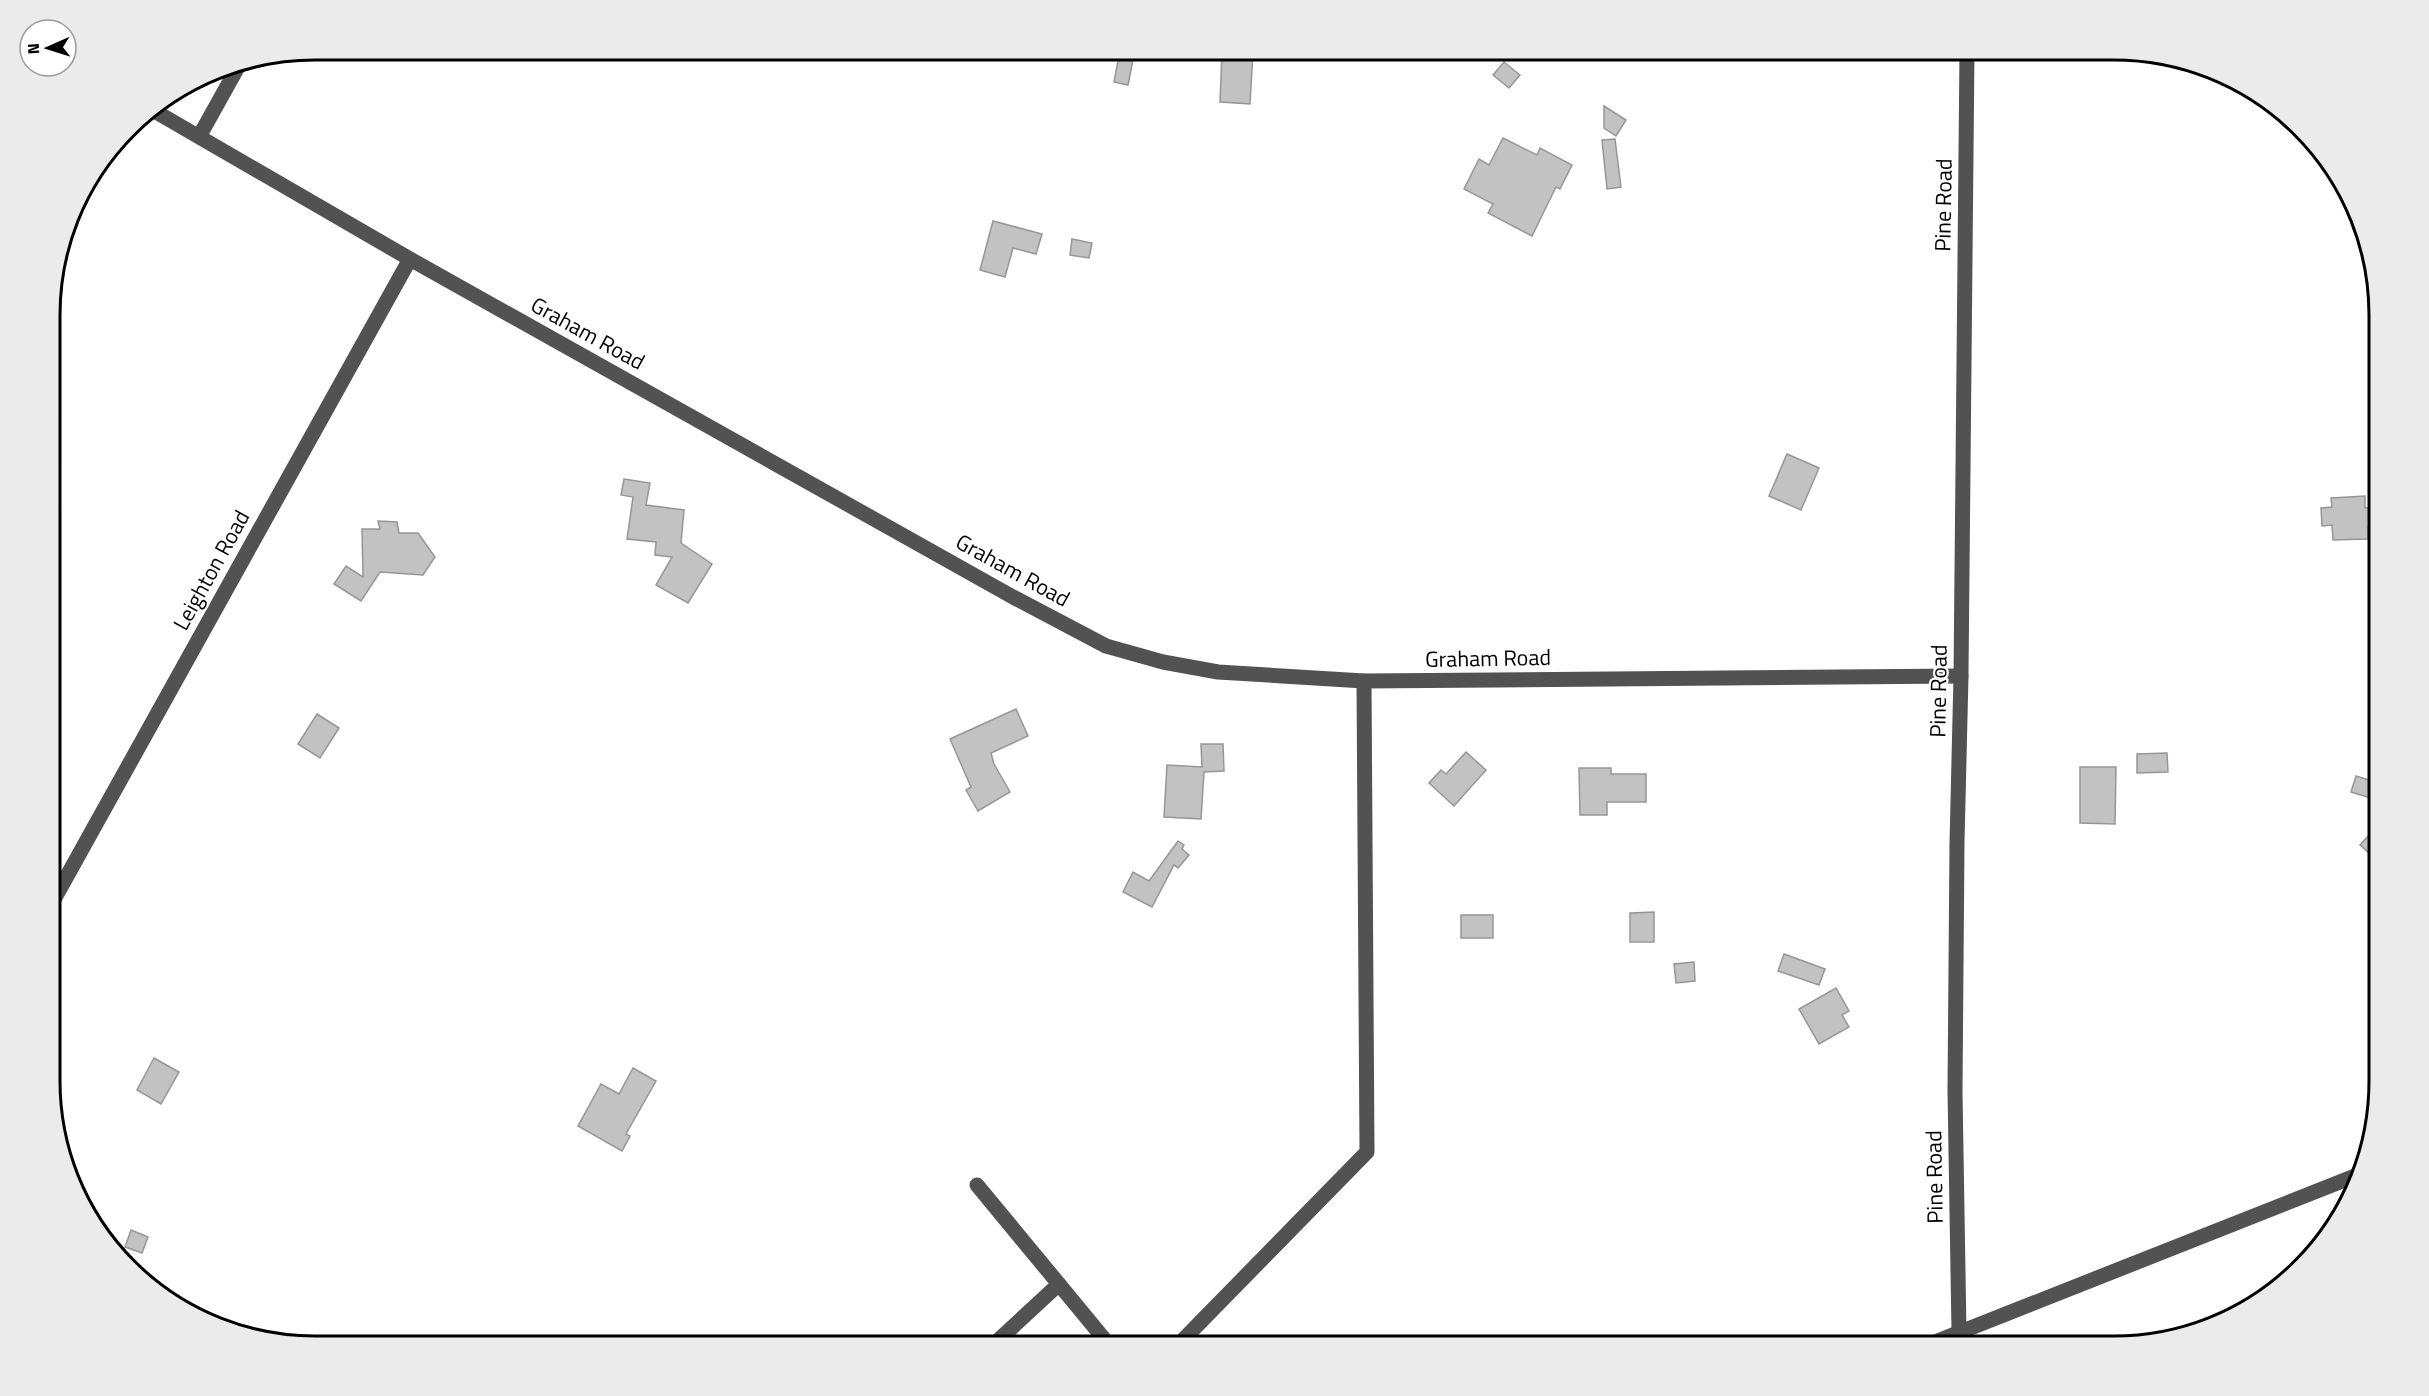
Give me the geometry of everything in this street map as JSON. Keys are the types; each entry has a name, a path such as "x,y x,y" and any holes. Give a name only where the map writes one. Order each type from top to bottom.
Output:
{"street":[{"name":"Pine Road","path":"1959,1332 1955,1091 1967,60"},
{"path":"200,135 234,74"},
{"name":"Graham Road","path":"159,113 410,259 1012,597 1106,646 1163,662 1218,672 1364,681 1961,676"},
{"name":"Leighton Road","path":"60,889 410,259"},
{"path":"1187,1336 1367,1152 1364,681"},
{"path":"1949,1336 2350,1178"},
{"path":"977,1185 1102,1336"},
{"path":"1003,1336 1059,1284"}],"building":[{"path":"1118,60 1133,60 1128,85 1114,82"},
{"path":"1222,60 1253,60 1250,104 1220,102"},
{"path":"1504,62 1520,75 1509,88 1493,75"},
{"path":"1604,106 1626,120 1616,136 1604,128"},
{"path":"1503,138 1537,155 1540,148 1572,165 1560,189 1556,187 1532,236 1488,213 1493,204 1464,189 1479,159 1489,165"},
{"path":"1615,139 1621,187 1607,189 1602,140"},
{"path":"993,221 1042,234 1036,254 1013,248 1005,277 980,270"},
{"path":"1072,239 1092,243 1089,258 1070,255"},
{"path":"1787,454 1819,468 1801,510 1769,496"},
{"path":"624,479 650,483 646,505 684,510 681,543 712,564 688,603 656,585 672,557 655,555 656,542 627,539 633,497 621,495"},
{"path":"2365,496 2365,508 2369,508 2368,539 2333,540 2332,525 2322,526 2321,508 2332,507 2331,498"},
{"path":"378,521 397,522 399,533 418,533 435,557 423,575 380,572 361,601 334,584 346,566 363,577 362,529 380,529"},
{"path":"1016,709 1028,736 991,753 994,764 1010,792 978,811 966,790 971,787 950,739"},
{"path":"317,714 339,728 320,758 298,744"},
{"path":"1201,744 1223,744 1224,771 1204,772 1201,819 1164,817 1167,765 1202,767"},
{"path":"1466,752 1486,770 1454,806 1429,783 1441,770 1446,774"},
{"path":"2167,753 2168,772 2137,773 2137,754"},
{"path":"2080,767 2116,767 2115,824 2080,823"},
{"path":"1579,768 1611,768 1611,774 1646,774 1646,802 1607,802 1607,815 1580,815"},
{"path":"2356,776 2369,780 2369,797 2351,792"},
{"path":"2369,835 2369,853 2360,845"},
{"path":"1178,841 1184,845 1182,849 1189,855 1178,868 1174,865 1152,907 1123,892 1133,872 1149,881"},
{"path":"1654,912 1654,942 1630,942 1630,913"},
{"path":"1461,915 1493,915 1493,938 1461,938"},
{"path":"1784,954 1825,969 1819,985 1778,971"},
{"path":"1694,962 1695,981 1676,983 1674,964"},
{"path":"1836,988 1849,1011 1842,1015 1849,1027 1819,1044 1799,1009"},
{"path":"154,1058 179,1072 161,1104 137,1090"},
{"path":"633,1068 656,1081 626,1134 630,1136 622,1151 578,1126 601,1084 619,1094"},
{"path":"131,1230 148,1237 142,1253 125,1247"}]}
